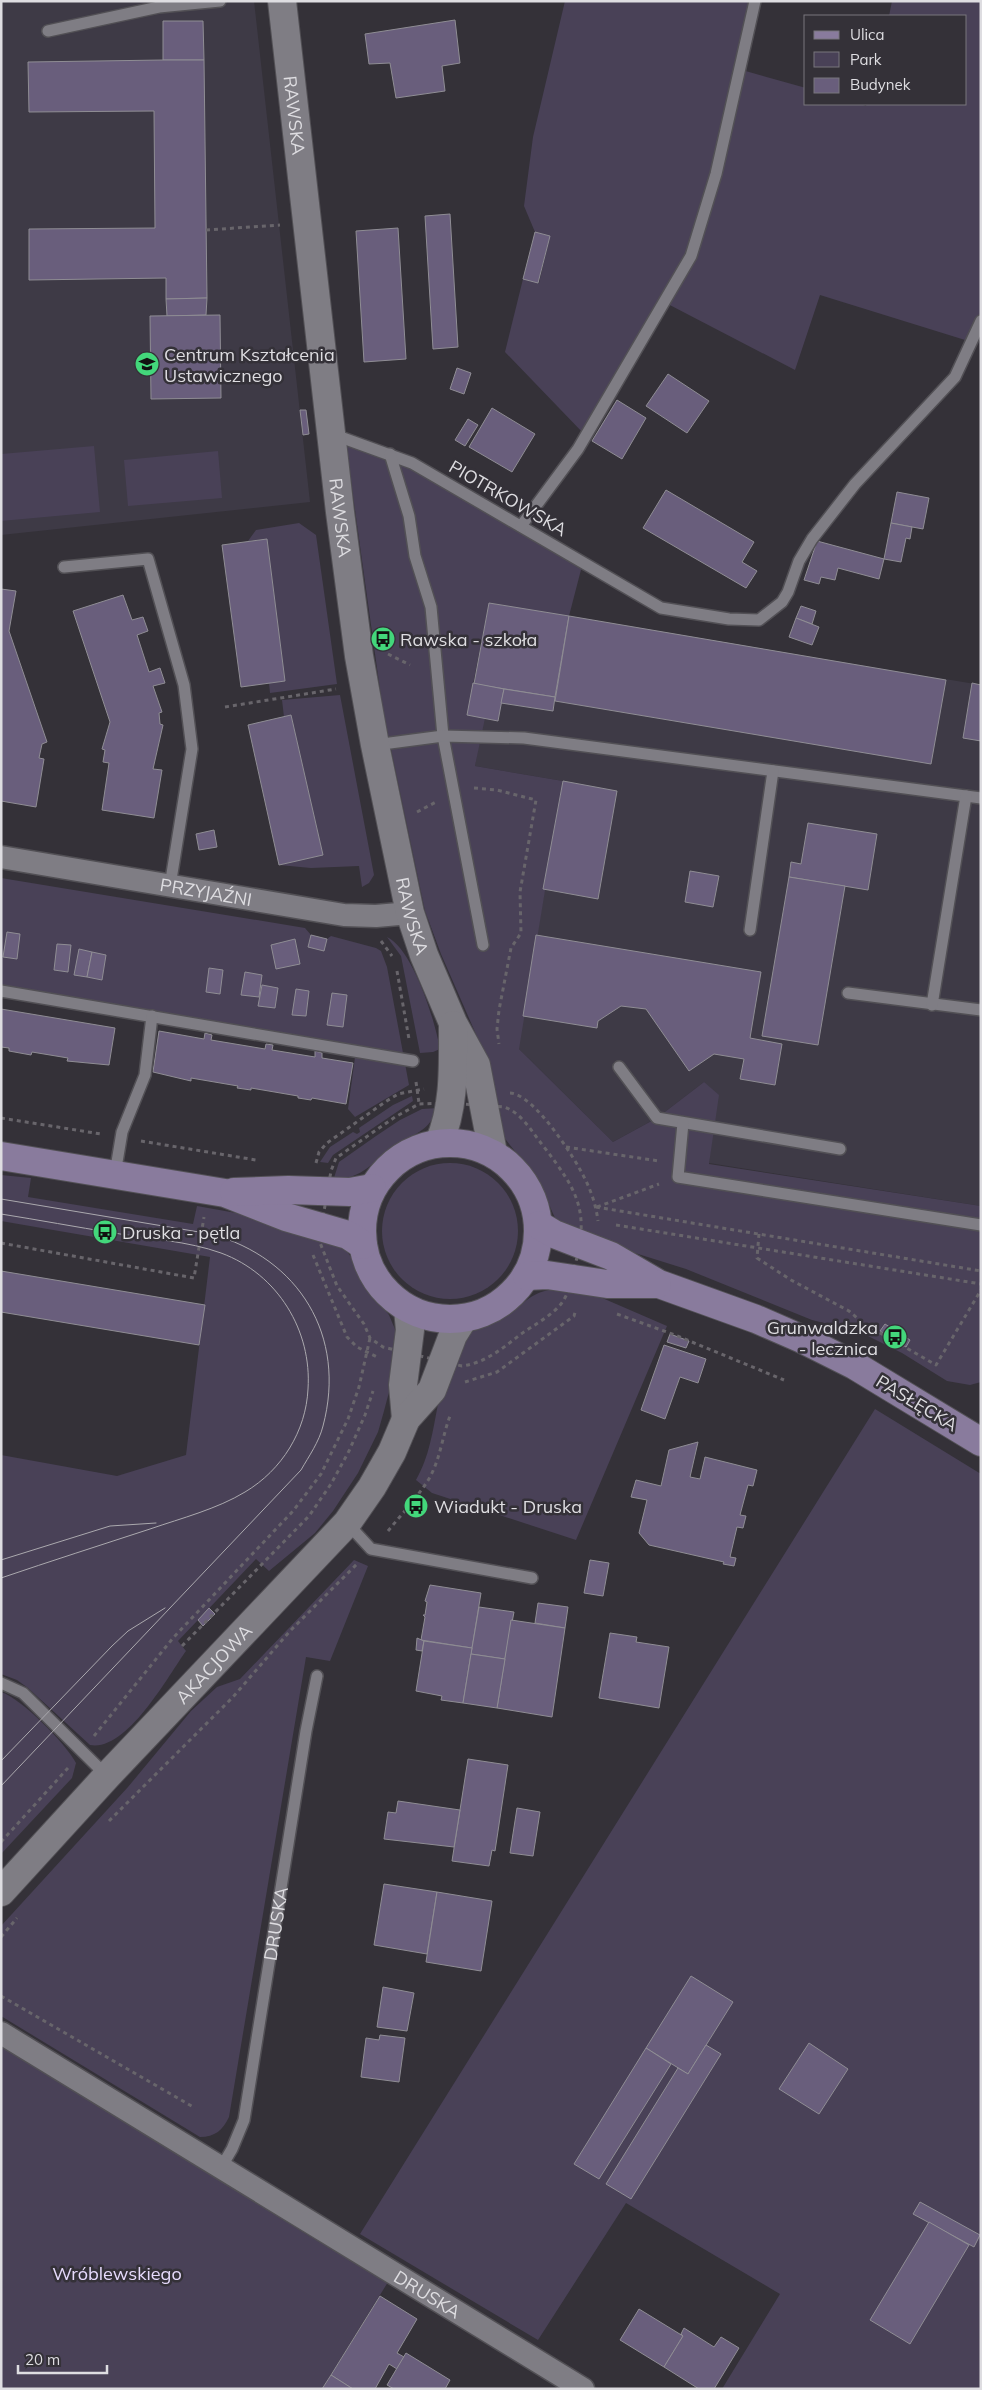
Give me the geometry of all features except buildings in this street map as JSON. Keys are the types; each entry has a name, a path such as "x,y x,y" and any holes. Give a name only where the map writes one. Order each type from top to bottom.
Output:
{"main road":[{"path":"458,1142 493,1153 508,1163 520,1176 530,1191 536,1208 539,1225 536,1251 527,1276 518,1289 493,1309 463,1319 425,1316 408,1309 383,1289 366,1260 362,1225 365,1206 372,1188 394,1163 423,1147 439,1143 458,1142"},
{"path":"1,1156 115,1174 220,1205 308,1222 348,1235 363,1245"},
{"path":"220,1205 288,1190 320,1177 350,1192 372,1188"},
{"name":"PASŁĘCKA","path":"539,1225 554,1234 611,1256 659,1284 802,1339 854,1365 978,1436"},
{"name":"PASŁĘCKA","path":"527,1276 547,1275 576,1289 607,1284 659,1284"}],"street":[{"name":"RAWSKA","path":"282,1 310,233 330,433 351,601 375,745 410,912 424,956 453,1023 476,1065 493,1153"},
{"name":"PRZYJAŹNI","path":"1,857 344,915 376,916 410,912"},
{"name":"RAWSKA","path":"439,1143 446,1128 450,1103 453,1023"},
{"name":"AKACJOWA","path":"406,1419 404,1385 410,1330 408,1309"},
{"name":"AKACJOWA","path":"1,1892 107,1776 347,1523 372,1487 392,1452 406,1419 432,1390 453,1335 463,1319"},
{"name":"DRUSKA","path":"1,2033 222,2166 583,2389"}],"lane":[{"path":"48,31 159,7 220,1"},
{"path":"521,526 578,450 691,256 716,174 756,1"},
{"name":"PIOTRKOWSKA","path":"330,433 412,462 661,608 759,620 775,609 788,592 799,561 812,538 848,492 955,377 981,321"},
{"path":"390,454 409,516 415,556 431,607 443,736 455,791 482,945"},
{"path":"64,567 148,559 184,685 192,749 170,886"},
{"path":"375,745 443,736 524,738 981,798"},
{"path":"750,930 773,771"},
{"path":"932,1005 966,796"},
{"path":"1,991 413,1061"},
{"path":"848,993 981,1010"},
{"path":"115,1174 121,1138 145,1075 152,1016"},
{"path":"619,1067 657,1118 683,1124 840,1148"},
{"path":"683,1124 678,1177 981,1225"},
{"path":"347,1523 371,1549 532,1578"},
{"name":"DRUSKA","path":"222,2166 232,2149 244,2120 306,1731 317,1676"},
{"path":"1,1683 23,1693 107,1776"}],"path":[{"path":"206,230 287,225"},
{"path":"386,653 410,665"},
{"path":"225,707 344,687"},
{"path":"414,814 455,791 468,788 497,790 536,800 520,892 521,933 511,948 499,1010 497,1028 500,1050"},
{"path":"379,939 395,960"},
{"path":"397,969 419,1104"},
{"path":"511,1084 513,1093 529,1101 565,1146 585,1178 596,1207"},
{"path":"320,1177 319,1152 328,1143 385,1102 398,1094 417,1088"},
{"path":"1,1118 259,1161"},
{"path":"565,1146 679,1164"},
{"path":"596,1207 678,1177"},
{"path":"1,1243 194,1278 204,1214 220,1205"},
{"path":"596,1207 981,1270"},
{"path":"308,1222 304,1240 319,1264 341,1326 347,1337 366,1352 440,1369 463,1383 497,1372 574,1316 582,1215 598,1222 981,1284"},
{"path":"759,1234 757,1258 791,1280 849,1311 863,1323 936,1365 981,1290"},
{"path":"440,1369 468,1365 491,1356 560,1305 576,1289"},
{"path":"614,1313 676,1335 784,1380"},
{"path":"1,1842 81,1751 173,1638 266,1540 321,1474 348,1420 359,1387 370,1338 407,1360"},
{"path":"182,1646 309,1516 331,1484 349,1451 365,1415 374,1388"},
{"path":"102,1827 233,1696 290,1631 386,1534 428,1481 441,1449 442,1436 453,1409"},
{"path":"1,1937 18,1916"},
{"path":"1,1996 195,2108"}],"shaded area":[{"name":"Centrum Kształcenia Ustawicznego","path":"1,1 254,1 310,502 1,535"},
{"path":"489,603 981,685 981,1206 709,1163 713,1128 704,1082 657,1118 613,1142 518,1048 563,781 475,766 480,737 467,715"}],"green space":[{"path":"565,1 758,1 742,70 804,87 804,105 866,106 967,105 967,15 889,15 892,1 981,1 981,332 978,344 820,295 795,370 664,302 585,435 505,352 523,279 539,283 550,236 535,232 524,206 533,137"},
{"path":"345,438 412,463 583,562 569,616 489,603 467,715 485,718 475,766 563,781 519,1049 613,1142 657,1118 704,1082 719,1095 709,1164 981,1206 981,1382 970,1385 947,1381 902,1353 860,1332 812,1320 686,1269 587,1238 560,1224 555,1218 539,1182 503,1136 482,1048 441,954 425,911 383,711"},
{"path":"94,446 100,512 1,521 1,454"},
{"path":"218,451 222,498 128,506 124,460"},
{"path":"299,523 316,535 337,684 270,693 269,683 285,681 267,539 248,541 256,530"},
{"path":"340,695 374,875 369,883 362,887 359,866 311,868 279,865 323,855 291,715 284,717 282,700"},
{"path":"1,878 305,928 311,935 308,946 323,951 327,939 331,936 376,948 381,951 387,967 409,1085 355,1117 348,1109 356,1050 1,991"},
{"path":"387,937 397,944 414,970 428,1004 440,1049 433,1052 420,1053 401,956"},
{"path":"412,1096 413,1101 333,1155 328,1163 320,1162 330,1147 353,1132 357,1134 360,1132 359,1128 393,1105"},
{"path":"439,1108 426,1127 396,1146 368,1168 353,1176 333,1181 339,1162 376,1136 400,1120 422,1109"},
{"path":"450,1163 476,1168 488,1174 498,1183 507,1193 513,1205 518,1231 513,1257 507,1269 498,1279 488,1288 476,1294 450,1299 424,1294 412,1288 402,1279 393,1269 387,1257 382,1231 387,1205 393,1193 402,1183 412,1174 424,1168"},
{"path":"1,1175 31,1178 28,1197 193,1224 197,1206 236,1213 329,1238 346,1250 351,1257 368,1288 389,1315 397,1334 393,1377 378,1432 358,1473 333,1511 315,1533 269,1571 256,1559 178,1641 186,1651 145,1710 118,1737 104,1744 90,1745 28,1688 17,1680 1,1674 1,1455 117,1476 186,1455 210,1257 1,1221"},
{"path":"562,1288 593,1294 667,1326 576,1540 432,1493 416,1480 430,1443 449,1365 458,1347 471,1332 505,1315 531,1297 544,1291"},
{"path":"875,1409 981,1474 981,2389 722,2389 780,2294 626,2203 538,2340 360,2234"},
{"path":"354,1560 368,1566 330,1661 306,1657 229,2117 218,2132 210,2136 200,2137 1,2016 1,1926 128,1787 191,1711 217,1687 240,1679"},
{"path":"1,1692 10,1696 31,1712 63,1745 76,1763 72,1778 1,1854"},
{"name":"Wróblewskiego","path":"1,2045 311,2237 388,2282 322,2389 1,2389"}],"tram line":[{"path":"1,1199 211,1234 242,1245 269,1261 291,1282 309,1305 321,1332 328,1361 329,1393 321,1432 314,1449 301,1470 1,1786"},
{"path":"1,1214 195,1246 221,1253 241,1262 275,1290 287,1307 297,1326 304,1346 308,1367 308,1389 303,1420 290,1448 270,1473 245,1492 199,1513 1,1578"},
{"path":"1,1560 110,1526 156,1523"},
{"path":"1,1761 128,1631 165,1608"}],"place":[{"name":"Centrum Kształcenia Ustawicznego","path":"147,364"},
{"name":"Rawska - szkoła","path":"383,639"},
{"name":"Druska - pętla","path":"105,1232"},
{"name":"Grunwaldzka - lecznica","path":"895,1337"},
{"name":"Wiadukt - Druska","path":"416,1506"}]}
